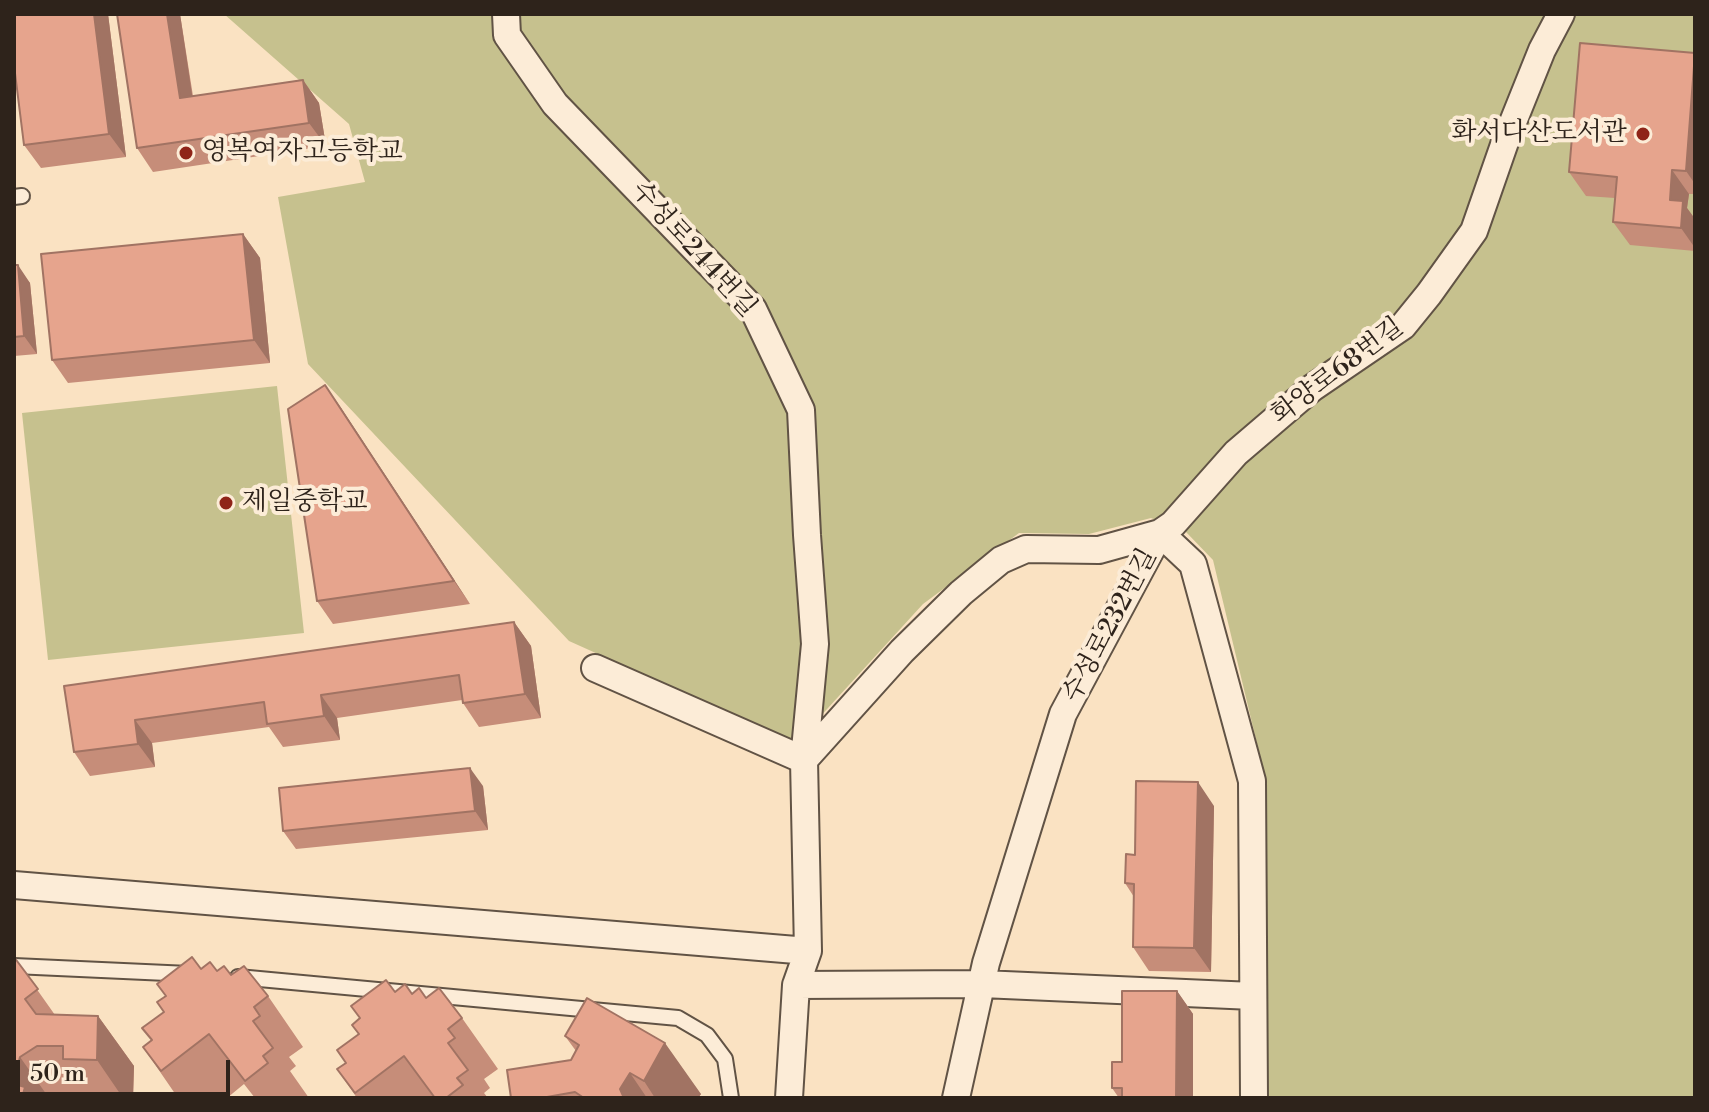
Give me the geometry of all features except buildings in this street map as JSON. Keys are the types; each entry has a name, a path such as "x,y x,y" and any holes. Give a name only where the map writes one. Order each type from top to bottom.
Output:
{"street":[{"name":"수성로244번길","path":"506,14 507,35 555,104 753,309 801,410 815,644 804,760 808,951 796,985 789,1098"},
{"name":"화양로68번길","path":"1160,533 1173,524 1236,453 1312,388 1403,326 1429,294 1474,231 1536,63 1561,14"},
{"path":"595,668 804,760 902,651 961,593 1001,560 1026,549 1099,550 1160,533"},
{"name":"수성로232번길","path":"956,1098 991,948 1063,714 1160,533 1193,564 1252,781 1254,1098"},
{"path":"14,885 808,951"},
{"path":"796,985 982,984 1253,996"}],"lane":[{"path":"14,966 212,975 678,1018 707,1035 725,1059 731,1098"}],"shaded area":[{"path":"224,14 1695,14 1695,1098 1267,1098 1265,777 1213,560 1186,532 1151,518 1089,534 1019,533 923,604 796,743 569,641 308,364 278,197 365,182 349,124"},
{"path":"277,386 304,633 48,660 22,413"}],"place":[{"name":"화서다산도서관","path":"1643,134"},
{"name":"영복여자고등학교","path":"186,153"},
{"name":"제일중학교","path":"226,503"}]}
